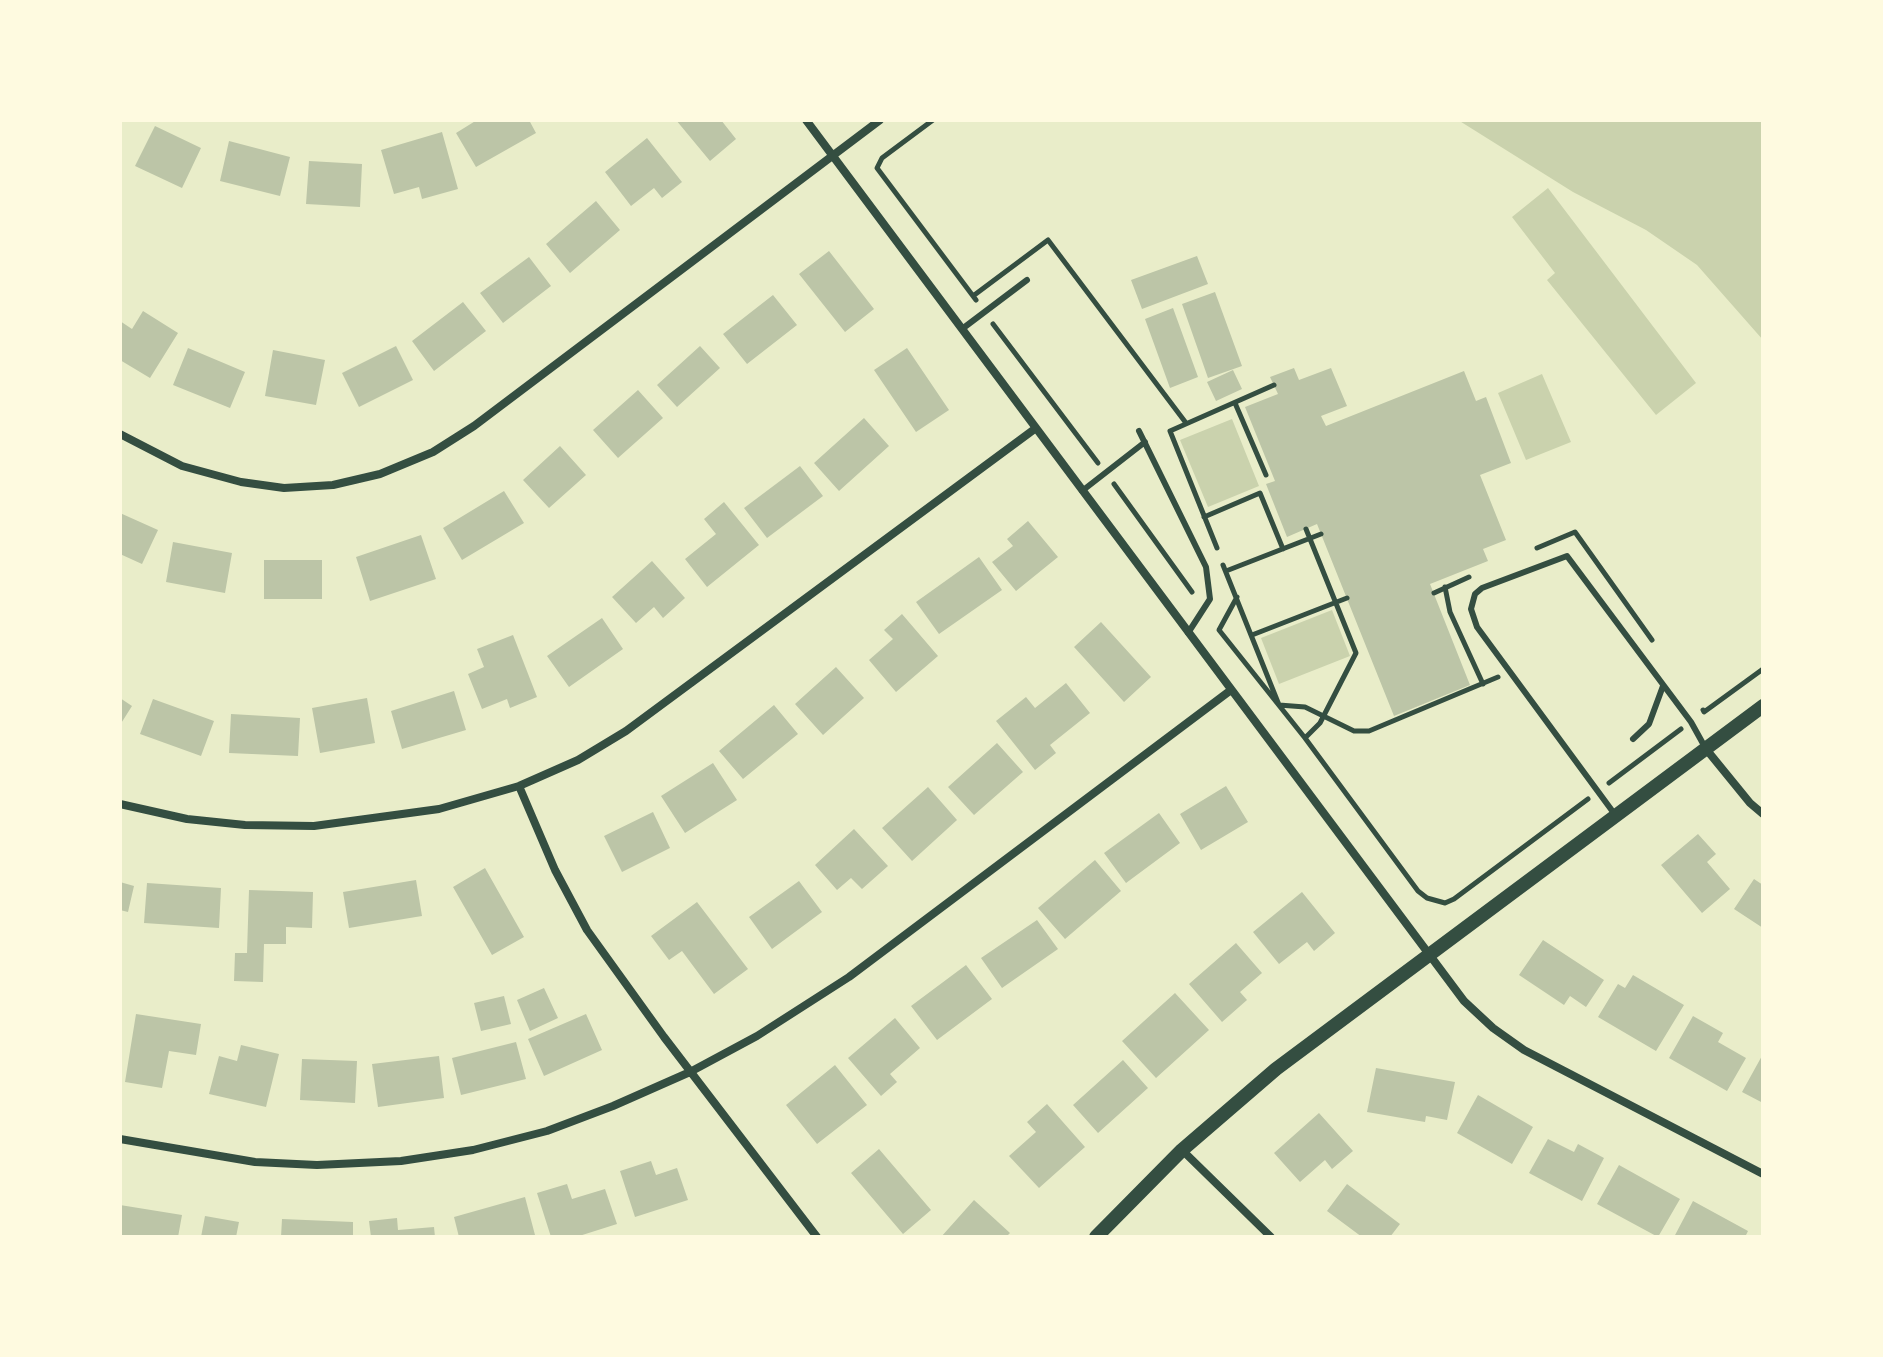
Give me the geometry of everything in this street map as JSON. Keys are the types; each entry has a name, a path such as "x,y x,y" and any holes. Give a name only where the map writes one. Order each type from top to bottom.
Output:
{"street":[{"path":"806,120 1464,1001 1493,1028 1524,1050 1763,1174"},
{"path":"120,434 182,466 241,482 284,488 333,485 380,474 433,452 474,426 880,120"},
{"path":"120,804 187,819 245,825 314,826 439,809 519,786 578,760 626,731 1036,428"},
{"path":"120,1139 255,1162 317,1165 401,1161 473,1150 547,1131 613,1106 690,1072 757,1036 849,977 1231,690"},
{"path":"1096,1237 1182,1150 1276,1069 1763,706"},
{"path":"1706,749 1750,803 1763,814"},
{"path":"519,786 555,870 587,930 690,1072 817,1237"},
{"path":"1182,1150 1271,1237"}],"lane":[{"path":"962,329 1027,280"},
{"path":"1139,431 1206,567 1210,599 1188,633"},
{"path":"1082,491 1145,442"},
{"path":"1616,816 1477,627 1471,609 1475,594 1482,588 1567,556 1691,722 1706,749"},
{"path":"1633,739 1649,724 1663,686"}],"path":[{"path":"933,120 882,158 877,168 1219,630 1305,738 1418,891 1436,902 1454,899 1704,712"},
{"path":"973,296 1048,240 1186,423"},
{"path":"1274,385 1170,431 1279,705"},
{"path":"1235,402 1266,475"},
{"path":"1204,517 1260,493 1283,549"},
{"path":"1305,738 1324,716 1356,653 1306,529"},
{"path":"1226,571 1321,534"},
{"path":"1219,630 1237,597"},
{"path":"1252,635 1347,598"},
{"path":"1279,705 1305,707 1354,731 1369,731 1509,672"}],"green space":[{"path":"1458,120 1763,120 1763,340 1697,265 1646,230 1573,192"},
{"path":"1548,188 1696,383 1656,415 1547,280 1555,273 1512,217"},
{"path":"1542,374 1571,442 1526,460 1498,393"},
{"path":"1232,419 1259,486 1208,507 1180,440"},
{"path":"1332,610 1350,656 1279,684 1261,638"}],"building":[{"path":"477,120 529,120 536,133 476,167 456,133"},
{"path":"676,120 721,120 736,139 710,161"},
{"path":"155,126 201,148 182,188 135,166"},
{"path":"442,132 458,189 422,199 419,187 394,194 381,150"},
{"path":"647,138 682,182 662,198 654,188 631,206 605,172"},
{"path":"229,141 290,157 280,196 220,181"},
{"path":"309,161 362,164 360,207 306,204"},
{"path":"596,201 620,230 570,273 546,244"},
{"path":"829,251 874,309 845,332 799,274"},
{"path":"1197,256 1208,284 1142,309 1131,280"},
{"path":"529,257 551,286 503,323 480,293"},
{"path":"1215,292 1242,366 1208,378 1182,304"},
{"path":"773,295 797,325 747,364 723,334"},
{"path":"463,302 486,331 434,371 412,341"},
{"path":"1173,308 1198,377 1170,388 1145,319"},
{"path":"143,311 178,333 150,378 120,360 120,321 132,329"},
{"path":"396,346 413,380 359,407 342,373"},
{"path":"700,346 720,368 677,407 657,385"},
{"path":"188,348 245,372 230,408 173,385"},
{"path":"907,348 949,410 916,432 874,370"},
{"path":"273,350 325,360 316,405 265,396"},
{"path":"1294,368 1299,380 1331,368 1347,406 1321,416 1326,426 1464,371 1476,401 1486,397 1511,463 1480,475 1506,540 1483,549 1488,561 1430,584 1470,685 1394,716 1317,524 1287,537 1266,484 1275,481 1245,407 1278,394 1270,377"},
{"path":"1233,370 1242,389 1216,401 1207,382"},
{"path":"638,390 663,418 618,458 593,430"},
{"path":"864,418 889,446 839,491 814,463"},
{"path":"560,446 586,475 549,508 523,480"},
{"path":"800,466 823,496 767,538 744,508"},
{"path":"504,491 524,523 462,560 443,528"},
{"path":"724,502 759,545 707,587 685,559 716,534 704,519"},
{"path":"120,513 158,530 142,564 120,554"},
{"path":"1028,521 1058,557 1016,591 992,562 1013,546 1007,539"},
{"path":"421,535 436,579 370,601 356,557"},
{"path":"173,542 232,553 225,593 166,582"},
{"path":"979,557 1002,590 939,634 916,602"},
{"path":"264,560 322,560 322,599 264,599"},
{"path":"652,561 685,598 663,618 654,607 636,623 612,597"},
{"path":"902,614 938,656 896,692 869,660 893,639 884,630"},
{"path":"602,618 623,649 569,687 547,656"},
{"path":"1101,622 1151,677 1124,702 1074,647"},
{"path":"513,635 537,697 510,708 507,699 482,709 468,674 484,667 477,649"},
{"path":"836,667 864,698 823,735 795,704"},
{"path":"1066,683 1090,713 1050,745 1056,753 1035,770 996,721 1026,697 1035,708"},
{"path":"454,691 466,730 402,749 391,711"},
{"path":"120,698 132,706 120,725"},
{"path":"367,698 375,743 320,753 312,708"},
{"path":"153,699 214,721 201,756 140,734"},
{"path":"774,705 798,734 743,779 719,751"},
{"path":"231,714 300,718 298,756 229,753"},
{"path":"997,743 1023,772 974,815 948,787"},
{"path":"713,763 737,800 685,833 661,796"},
{"path":"1226,786 1248,822 1201,850 1180,814"},
{"path":"928,787 957,820 912,861 882,828"},
{"path":"653,812 670,848 622,872 604,836"},
{"path":"1159,813 1180,843 1126,883 1104,853"},
{"path":"854,829 888,866 862,889 851,878 837,890 815,865"},
{"path":"1698,834 1716,854 1707,862 1730,889 1702,913 1661,865"},
{"path":"1095,860 1121,891 1065,939 1038,908"},
{"path":"485,868 524,937 492,955 453,887"},
{"path":"1754,879 1763,885 1763,928 1734,909"},
{"path":"416,880 422,916 349,928 343,892"},
{"path":"799,881 822,912 772,949 749,917"},
{"path":"120,882 134,886 128,912 120,910"},
{"path":"147,883 221,888 219,928 144,923"},
{"path":"249,890 313,892 312,928 286,927 286,944 264,944 263,982 234,981 235,953 247,953"},
{"path":"1302,892 1335,933 1314,951 1307,942 1279,964 1253,932"},
{"path":"697,902 748,969 714,994 682,951 669,960 651,936"},
{"path":"1037,920 1058,949 1002,988 981,958"},
{"path":"1543,940 1604,980 1586,1007 1570,996 1564,1005 1519,975"},
{"path":"1236,943 1262,973 1240,992 1247,1000 1222,1022 1189,984"},
{"path":"966,965 992,999 937,1040 911,1006"},
{"path":"1633,975 1684,1005 1656,1051 1598,1017 1618,984 1625,988"},
{"path":"544,988 558,1018 530,1031 517,1000"},
{"path":"1175,993 1209,1030 1156,1078 1122,1041"},
{"path":"504,996 511,1024 481,1031 474,1003"},
{"path":"136,1014 201,1024 196,1055 169,1051 162,1088 125,1082"},
{"path":"586,1014 602,1050 544,1076 528,1039"},
{"path":"1693,1016 1723,1033 1718,1042 1746,1058 1727,1091 1669,1058"},
{"path":"895,1018 920,1048 890,1074 897,1082 881,1096 848,1058"},
{"path":"516,1042 526,1079 461,1095 452,1058"},
{"path":"241,1045 279,1054 266,1107 209,1094 219,1056 237,1061"},
{"path":"1763,1054 1763,1103 1742,1092"},
{"path":"439,1056 444,1098 378,1107 372,1064"},
{"path":"302,1059 357,1061 355,1103 300,1100"},
{"path":"1123,1060 1148,1088 1098,1133 1073,1105"},
{"path":"835,1065 867,1105 817,1144 786,1105"},
{"path":"1376,1068 1455,1082 1447,1120 1426,1116 1425,1122 1367,1112"},
{"path":"1478,1095 1533,1127 1512,1164 1457,1133"},
{"path":"1047,1104 1085,1147 1039,1188 1009,1156 1036,1132 1027,1122"},
{"path":"1319,1113 1353,1151 1332,1169 1325,1160 1300,1182 1274,1153"},
{"path":"1548,1139 1574,1152 1578,1144 1604,1158 1582,1201 1529,1173"},
{"path":"879,1149 931,1210 903,1234 851,1173"},
{"path":"651,1161 656,1175 677,1168 688,1200 635,1217 620,1171"},
{"path":"1619,1165 1680,1199 1658,1237 1597,1204"},
{"path":"567,1184 572,1199 605,1189 617,1224 576,1237 551,1237 537,1193"},
{"path":"1347,1184 1400,1224 1390,1237 1362,1237 1327,1211"},
{"path":"525,1197 535,1235 459,1237 454,1217"},
{"path":"974,1200 1010,1233 1006,1237 941,1237"},
{"path":"1693,1201 1748,1231 1745,1237 1674,1237"},
{"path":"120,1205 182,1215 178,1237 120,1237"},
{"path":"205,1216 239,1222 236,1237 201,1237"},
{"path":"397,1218 398,1230 434,1227 435,1237 371,1237 369,1221"},
{"path":"282,1219 353,1222 353,1237 281,1237"}]}
